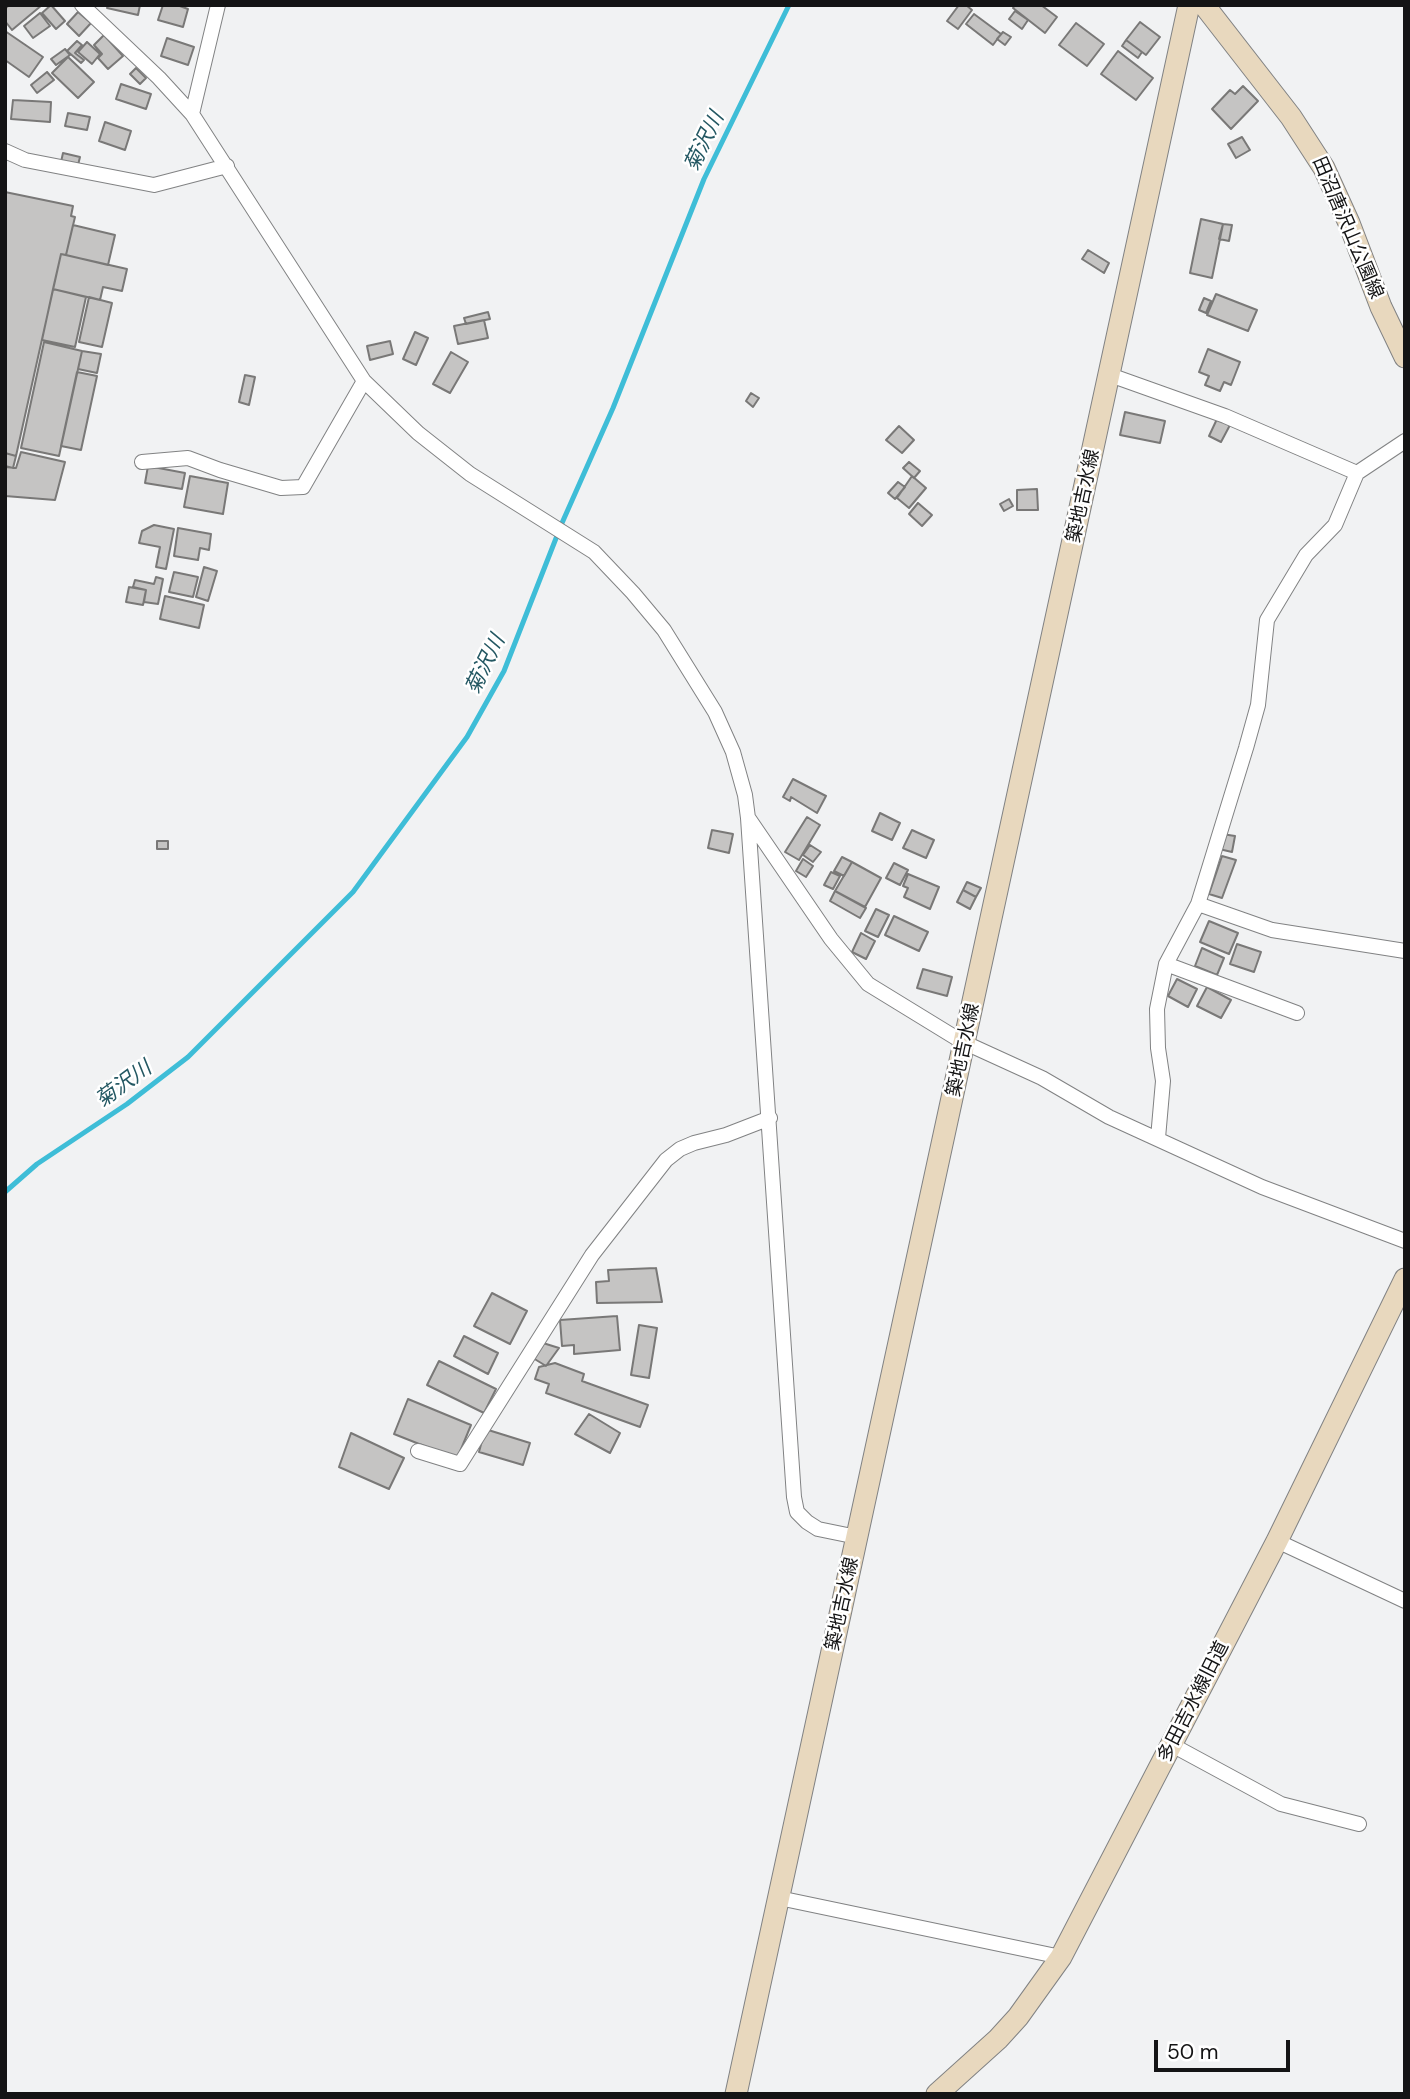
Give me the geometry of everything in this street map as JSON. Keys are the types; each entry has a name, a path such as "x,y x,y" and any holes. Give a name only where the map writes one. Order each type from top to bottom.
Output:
{"main road":[{"name":"築地吉水線","path":"736,2094 1189,5"},
{"name":"田沼唐沢山公園線","path":"1204,5 1273,93 1319,159 1340,202 1381,307 1405,356"},
{"name":"多田吉水線旧道","path":"937,2094 998,2039 1018,2017 1061,1957 1277,1541 1405,1279"}],"street":[{"path":"82,5 159,78 192,114 364,381 418,433 470,474 594,552 664,630 715,712 733,752 748,818 794,1497 797,1512 818,1529 857,1537"},
{"path":"192,114 218,5"},
{"path":"5,151 25,160 154,185 227,166"},
{"path":"1110,375 1225,416 1357,473"},
{"path":"142,462 188,458 281,488 303,488 364,381"},
{"path":"1157,1138 1163,1081 1158,1048 1157,1009 1166,964 1198,904 1258,705 1267,620 1306,555 1335,525 1357,473 1405,441"},
{"path":"748,818 831,939 868,984 965,1043 1042,1078 1110,1116 1262,1187 1405,1241"},
{"path":"1198,904 1272,930 1405,951"},
{"path":"1166,964 1297,1013"},
{"path":"418,1451 460,1464 592,1255 666,1160 680,1149 694,1143 726,1135 770,1118"},
{"path":"1277,1541 1405,1601"},
{"path":"1172,1745 1282,1804 1359,1824"},
{"path":"779,1898 1061,1957"}],"building":[{"path":"9,5 42,5 12,30 5,21 5,9"},
{"path":"51,5 65,21 56,29 42,13"},
{"path":"108,5 140,5 138,15 107,8"},
{"path":"163,5 177,5 188,9 183,27 158,20"},
{"path":"959,5 966,5 972,10 958,29 947,21"},
{"path":"1015,5 1041,5 1057,17 1045,33 1013,8"},
{"path":"1015,11 1028,20 1022,29 1009,19"},
{"path":"78,12 91,23 79,36 67,24"},
{"path":"40,13 50,26 33,38 24,26"},
{"path":"974,14 1001,34 993,45 966,24"},
{"path":"1140,22 1160,37 1146,55 1126,40"},
{"path":"1076,23 1104,44 1087,66 1059,45"},
{"path":"5,31 43,57 29,77 5,60"},
{"path":"1003,32 1011,37 1005,45 997,39"},
{"path":"104,35 123,56 108,69 98,58 102,54 94,45"},
{"path":"167,38 194,47 188,65 161,56"},
{"path":"1126,40 1142,52 1138,58 1122,46"},
{"path":"77,41 82,45 75,53 84,60 81,63 67,51"},
{"path":"87,42 100,54 92,64 78,52"},
{"path":"65,49 70,55 56,65 51,59"},
{"path":"1118,51 1153,78 1136,100 1101,74"},
{"path":"68,57 94,82 78,98 52,73"},
{"path":"136,68 146,78 140,84 130,74"},
{"path":"47,72 54,80 37,93 31,85"},
{"path":"121,84 151,94 146,109 116,99"},
{"path":"1243,86 1258,101 1231,129 1212,109 1230,90 1235,94"},
{"path":"13,100 51,102 50,122 11,119"},
{"path":"68,113 90,117 87,130 65,126"},
{"path":"105,122 131,131 125,150 99,141"},
{"path":"1242,137 1250,150 1236,158 1228,144"},
{"path":"63,153 80,157 78,165 61,162"},
{"path":"5,192 73,206 71,216 75,217 66,255 61,254 16,456 5,453"},
{"path":"1201,219 1223,224 1212,278 1190,273"},
{"path":"1223,224 1232,225 1229,241 1219,239"},
{"path":"73,225 115,235 108,265 66,255"},
{"path":"1088,250 1109,263 1104,273 1082,259"},
{"path":"61,254 127,269 122,291 103,287 100,300 53,289"},
{"path":"53,289 86,297 75,347 42,340"},
{"path":"1216,294 1257,310 1248,331 1207,315"},
{"path":"89,297 112,303 102,347 79,342"},
{"path":"1204,298 1211,301 1206,313 1199,310"},
{"path":"488,312 490,319 466,324 464,318"},
{"path":"484,320 488,338 458,344 454,326"},
{"path":"415,332 428,338 416,365 403,359"},
{"path":"390,341 393,354 370,360 367,346"},
{"path":"44,342 82,351 59,456 21,448"},
{"path":"1208,349 1240,362 1231,385 1224,382 1220,391 1205,385 1209,376 1199,372"},
{"path":"82,351 101,354 97,373 78,369"},
{"path":"451,352 468,362 450,393 433,384"},
{"path":"77,372 97,376 81,450 61,446"},
{"path":"245,375 255,377 249,405 239,402"},
{"path":"751,393 759,398 753,407 746,401"},
{"path":"1125,412 1165,421 1160,443 1120,435"},
{"path":"1217,419 1230,425 1221,442 1209,436"},
{"path":"899,426 914,440 902,453 886,440"},
{"path":"21,452 65,462 55,500 5,496 5,467 16,468"},
{"path":"5,453 16,456 13,468 5,466"},
{"path":"909,462 920,471 914,478 903,468"},
{"path":"148,466 185,473 182,489 145,483"},
{"path":"190,476 228,483 223,514 184,507"},
{"path":"912,476 926,488 909,508 897,498"},
{"path":"898,482 905,487 895,499 888,493"},
{"path":"1037,489 1038,510 1017,510 1017,490"},
{"path":"1009,499 1013,506 1004,511 1000,504"},
{"path":"918,503 932,515 922,526 909,514"},
{"path":"154,525 174,529 166,569 156,567 160,547 139,543 142,531"},
{"path":"178,528 211,534 209,550 200,548 198,560 174,556"},
{"path":"204,567 217,571 208,601 196,597"},
{"path":"174,572 198,577 193,597 169,592"},
{"path":"156,577 163,579 158,604 144,602 146,590 133,587 135,580 154,584"},
{"path":"129,587 146,590 143,605 126,602"},
{"path":"165,596 204,605 199,628 160,619"},
{"path":"793,779 826,796 817,813 791,797 790,801 783,797"},
{"path":"880,813 900,823 892,840 872,831"},
{"path":"807,817 820,825 799,860 785,852"},
{"path":"712,830 733,834 729,853 708,848"},
{"path":"912,830 934,840 926,858 903,848"},
{"path":"1222,834 1235,836 1232,852 1219,849"},
{"path":"157,841 168,841 168,849 157,849"},
{"path":"810,845 821,852 813,862 803,855"},
{"path":"1222,856 1236,860 1222,898 1209,894"},
{"path":"842,857 852,862 844,876 834,871"},
{"path":"803,859 813,866 806,877 796,871"},
{"path":"852,862 881,878 865,907 835,891"},
{"path":"894,863 908,870 900,885 886,878"},
{"path":"831,872 840,876 833,889 824,885"},
{"path":"908,874 939,887 930,909 904,897 908,888 903,886"},
{"path":"967,882 981,888 976,897 963,890"},
{"path":"963,890 976,897 970,909 957,902"},
{"path":"835,891 866,908 860,918 830,901"},
{"path":"876,909 889,915 878,937 865,931"},
{"path":"894,916 928,932 919,951 885,935"},
{"path":"1209,921 1238,933 1229,954 1200,942"},
{"path":"861,933 875,941 866,959 852,952"},
{"path":"1237,944 1261,952 1254,972 1230,964"},
{"path":"1202,948 1224,958 1217,975 1195,966"},
{"path":"923,969 952,977 947,996 917,988"},
{"path":"1177,979 1197,989 1188,1007 1168,996"},
{"path":"1207,987 1231,1000 1221,1018 1197,1006"},
{"path":"656,1268 662,1302 597,1303 596,1282 609,1281 608,1270"},
{"path":"492,1293 527,1311 510,1344 474,1326"},
{"path":"617,1316 620,1350 574,1354 574,1345 562,1346 560,1320"},
{"path":"639,1325 657,1328 649,1378 631,1375"},
{"path":"464,1336 498,1353 488,1374 454,1356"},
{"path":"543,1343 559,1348 546,1366 533,1358"},
{"path":"439,1361 496,1389 484,1413 427,1385"},
{"path":"555,1363 584,1374 582,1381 648,1405 640,1427 546,1393 549,1384 535,1379 539,1367"},
{"path":"408,1399 471,1425 457,1459 394,1434"},
{"path":"589,1414 620,1433 610,1453 575,1434"},
{"path":"485,1429 530,1443 523,1465 479,1452"},
{"path":"351,1433 404,1458 389,1489 339,1467"}],"waterway":[{"name":"菊沢川","path":"5,1192 37,1164 127,1104 188,1057 353,892 467,737 504,671 704,179 789,5"}]}
